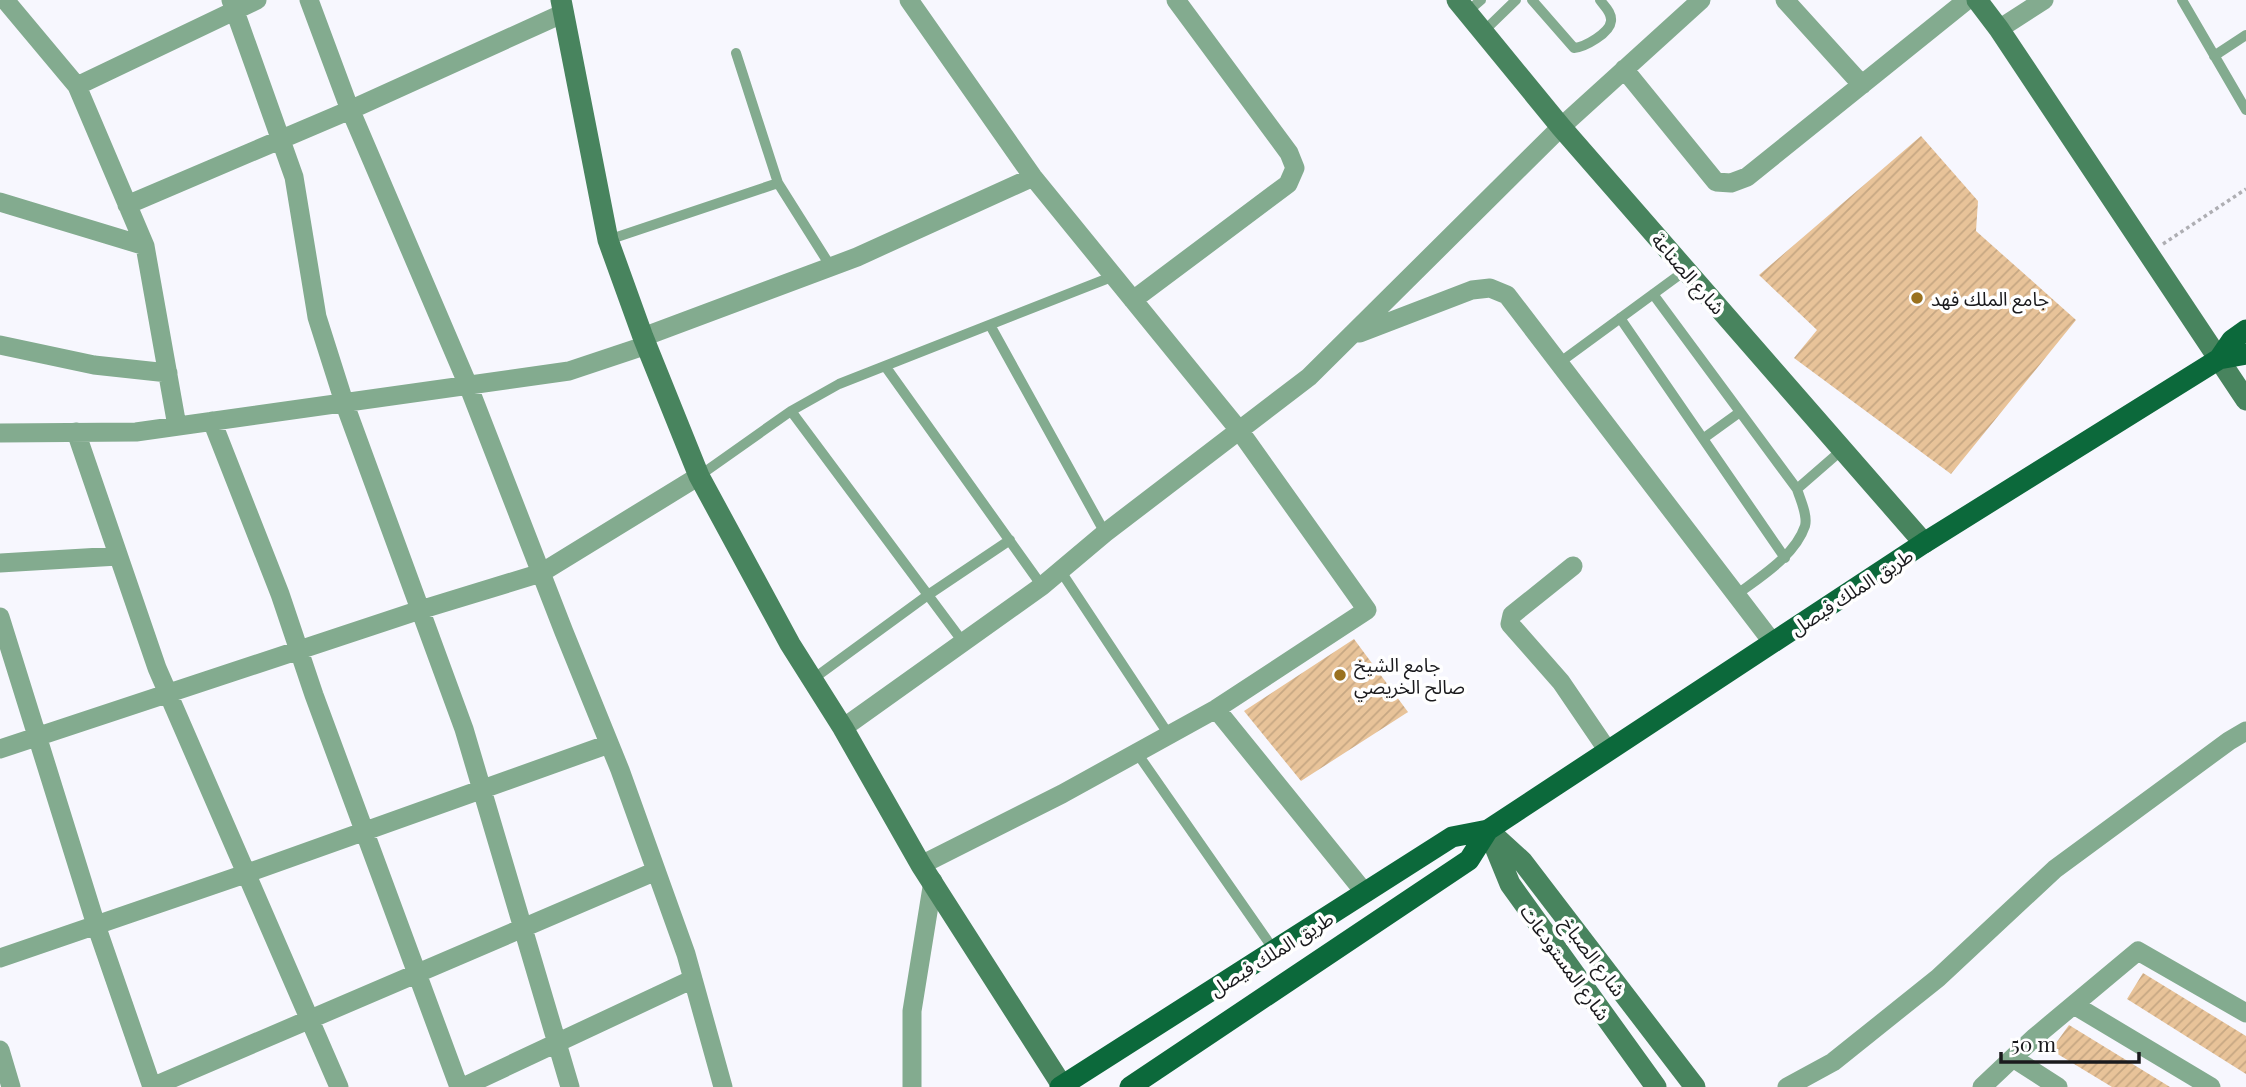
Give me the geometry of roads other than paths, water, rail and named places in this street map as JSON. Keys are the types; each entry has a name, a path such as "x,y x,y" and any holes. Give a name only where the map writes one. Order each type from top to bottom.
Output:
{"main road":[{"name":"طريق الملك فيصل","path":"2219,359 2232,340 2246,330"},
{"name":"طريق الملك فيصل","path":"1061,1087 1452,837 1488,830 1924,543 2219,359 2246,354"},
{"name":"طريق الملك فيصل","path":"1129,1087 1469,860 1488,830"}],"street":[{"path":"5,0 77,86 145,246 177,426"},
{"path":"77,86 233,5 257,0"},
{"path":"309,0 350,110 468,385 609,744 693,979 723,1087"},
{"path":"909,0 1033,177 1239,430 1367,610 1216,709 927,873"},
{"path":"1133,300 1288,184 1295,168 1289,152 1176,0"},
{"path":"843,728 1042,586 1105,533 1309,377 1560,127 1701,0"},
{"path":"1786,0 1861,85"},
{"path":"1624,69 1716,182 1731,183 1748,177 1967,0"},
{"path":"1977,0 2246,400"},
{"path":"1999,29 2044,0"},
{"name":"شارع الصناعة","path":"1468,4 1483,32 1560,127 1924,543"},
{"path":"233,5 294,177 317,317 344,402 464,729 570,1087"},
{"path":"127,205 350,110 562,7 608,240 699,475 790,644 843,728 927,873 1061,1087"},
{"path":"0,433 136,432 569,371 831,267 1033,177"},
{"path":"0,202 145,246"},
{"path":"1353,336 1472,290 1490,288 1507,295 1773,643"},
{"path":"0,345 94,365 168,373"},
{"path":"212,421 280,594 364,831 461,1087 693,979"},
{"path":"76,432 157,668 339,1087"},
{"path":"0,749 420,610 541,573 699,475"},
{"path":"0,562 118,556"},
{"path":"1573,566 1513,615 1510,624 1560,682 1608,751"},
{"path":"0,617 96,925 152,1087 656,871"},
{"path":"1216,709 1365,893"},
{"path":"1787,1087 1833,1062 1938,978 2055,869 2246,731"},
{"path":"0,958 609,744"},
{"name":"شارع المستودعات","path":"1488,830 1510,884 1656,1087"},
{"name":"شارع الصباخ","path":"1488,830 1522,861 1695,1087"},
{"path":"912,1087 912,1011 927,873"},
{"path":"1982,1087 2138,951 2246,1013"},
{"path":"2074,1005 2211,1087"},
{"path":"0,1050 11,1087"},
{"path":"2013,1058 2058,1087"}],"lane":[{"path":"1483,32 1516,0"},
{"path":"1532,0 1574,48 1584,47 1609,28 1610,13 1600,0"},
{"path":"2182,0 2246,110"},
{"path":"2214,56 2246,35"},
{"path":"736,53 778,183 831,267"},
{"path":"608,240 778,183"},
{"path":"1559,363 1686,270"},
{"path":"699,475 791,411 839,384 1114,276"},
{"path":"1653,294 1797,489 1805,517 1805,525 1785,558 1736,595"},
{"path":"1620,318 1785,558"},
{"path":"990,325 1105,533"},
{"path":"885,366 1042,586"},
{"path":"791,411 963,642"},
{"path":"1704,438 1740,412"},
{"path":"1797,489 1843,449"},
{"path":"812,679 1010,540"},
{"path":"1060,570 1169,735"},
{"path":"1137,752 1274,951"}],"place":[{"name":"جامع الملك فهد","path":"1917,298"},
{"name":"جامع الشيخ صالح الخريصي","path":"1340,675"}]}
